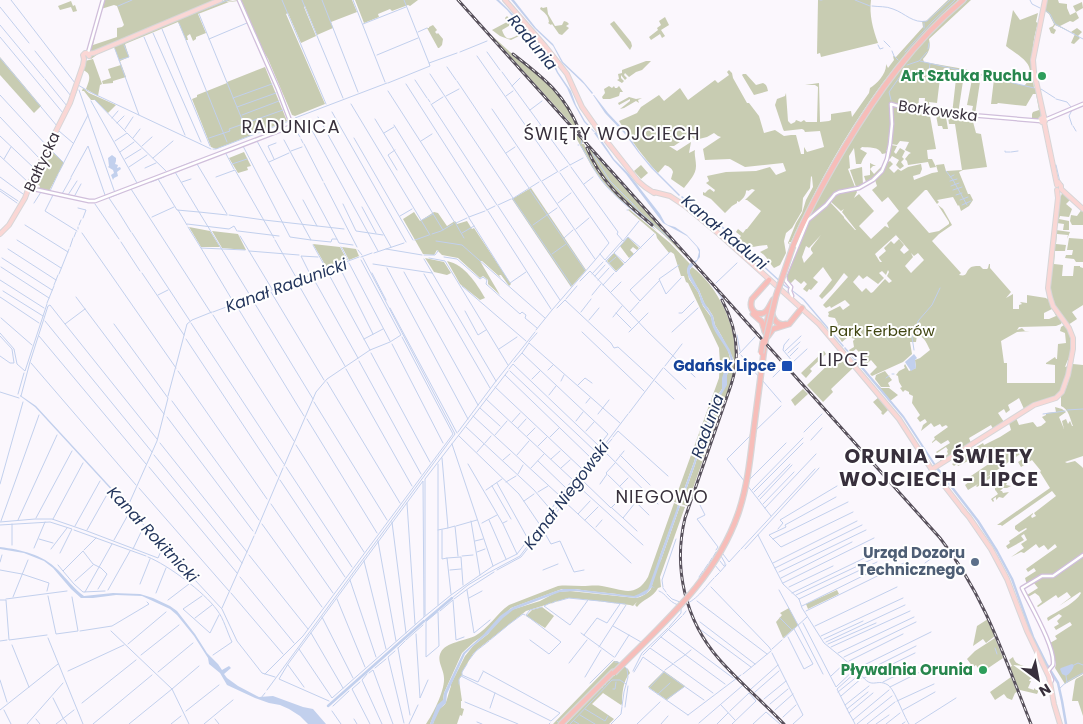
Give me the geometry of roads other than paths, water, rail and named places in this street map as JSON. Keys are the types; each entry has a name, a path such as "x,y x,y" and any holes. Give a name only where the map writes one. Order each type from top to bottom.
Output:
{"highway":[{"path":"613,672 687,599 717,559 742,502 747,478 765,343 772,312 792,246 838,159 886,83 906,57 961,0"},
{"path":"760,289 751,302 751,307 760,314 769,309 797,232 809,206 833,162 878,90 917,41 961,0"},
{"path":"765,332 762,322 749,306 751,299 768,280"},
{"path":"563,724 693,588 712,563 729,530 738,508 744,482 759,366 773,300"},
{"path":"772,312 774,321 782,324 788,322 802,309"},
{"path":"765,343 771,331 788,325 797,314"}],"main road":[{"path":"213,4 220,0"},
{"path":"87,56 224,0"},
{"path":"505,0 545,46 570,79 585,113 639,182 645,188 670,196 680,202 713,229 819,324 888,404 905,427 924,459 991,549 1007,579 1027,631 1044,667 1059,724"},
{"path":"934,468 1031,406 1057,397 1064,388 1069,370 1073,338 1069,328 1053,306 1048,288 1059,188 1043,120 1033,60 1045,0"},
{"name":"Bałtycka","path":"0,234 10,224 30,189 31,181 71,101 87,56"},
{"path":"1059,188 1083,209"},
{"path":"768,280 802,309"},
{"path":"924,459 934,468 939,480"}],"street":[{"path":"87,56 103,0"},
{"path":"30,189 93,202 292,126 239,0"},
{"name":"Borkowska","path":"791,298 791,288 785,276 808,220 826,205 835,194 856,189 866,184 877,177 883,168 888,155 891,137 891,104 911,110 1043,120"},
{"path":"1043,120 1083,104"},
{"path":"1049,682 1052,680 1048,672 1054,660 1048,642 1022,588 1042,576 1053,576 1083,555"}],"water":[{"name":"Radunia","path":"496,0 499,0 513,14 553,61 571,91 585,121 595,132 584,122 551,61"},
{"path":"511,0 514,0 536,28 553,44 563,62 582,80 592,94 562,63 553,46 534,28"},
{"path":"593,95 626,132 640,153 679,196 651,168 624,133 605,113"},
{"name":"Radunia","path":"596,132 614,159 628,173 665,223 687,235 700,250 700,257 690,269 690,273 733,359 732,366 727,375 727,385 716,404 681,504 679,503 699,445 704,436 705,427 712,413 713,402 722,389 724,372 726,373 731,362 730,357 712,326 710,315 702,304 699,294 688,274 688,266 697,260 699,252 697,247 687,236 663,223 613,160 594,133"},
{"path":"112,155 116,158 115,164 118,165 117,168 120,167 121,169 117,172 118,176 113,180 111,175 114,173 113,170 108,167 108,158"},
{"path":"682,196 732,235 730,236 719,225 685,201"},
{"path":"731,237 790,288 790,290"},
{"path":"791,289 804,299 843,347 803,300"},
{"path":"845,347 904,416 936,465 933,464 903,418"},
{"path":"914,354 917,358 915,360 916,368 911,371 905,362"},
{"path":"20,395 36,406 128,508 35,407"},
{"path":"678,505 680,506 652,586 655,588 652,587 646,594 636,598 575,591 560,592 513,610 465,654 447,694 446,703 440,709 433,724 430,724 437,705 443,700 444,693 463,653 500,616 513,607 563,589 634,596 648,589"},
{"path":"0,547 24,551 45,560 84,596 113,593 140,594 170,606 177,611 207,653 222,670 229,666 231,668 224,674 227,678 259,697 273,696 313,709 326,724 308,724 289,709 255,698 227,685 220,673 209,664 208,658 194,636 170,609 142,596 116,595 81,598 44,561 24,553 0,549"},
{"path":"1072,664 1074,667 1069,674 1066,676 1062,674 1061,668"}],"waterway":[{"path":"11,0 75,83"},
{"path":"118,6 132,0"},
{"path":"187,16 228,0"},
{"name":"Kanał Radunicki","path":"241,0 251,25"},
{"path":"282,0 326,104"},
{"path":"302,0 343,98"},
{"path":"322,0 358,92"},
{"path":"353,0 385,82"},
{"path":"404,0 429,63"},
{"path":"855,0 870,6"},
{"path":"872,6 890,8 913,20 922,22 927,21 950,0"},
{"path":"905,52 955,0"},
{"path":"958,8 967,0"},
{"path":"1030,0 1032,4 1040,8"},
{"path":"0,7 29,43"},
{"path":"363,24 406,7"},
{"path":"1045,10 1050,14 1055,24 1083,39"},
{"path":"199,14 248,134"},
{"path":"179,23 227,142"},
{"path":"209,39 247,23"},
{"path":"924,23 924,28"},
{"path":"0,25 44,78"},
{"path":"418,32 427,28"},
{"path":"162,29 210,146"},
{"path":"153,33 201,142"},
{"path":"0,37 63,113"},
{"path":"144,37 185,135"},
{"path":"377,55 418,38"},
{"path":"460,52 487,41"},
{"path":"884,41 890,47"},
{"path":"928,49 929,43"},
{"path":"124,45 129,57 119,60 139,115"},
{"path":"878,45 880,49 883,48"},
{"path":"115,49 119,60"},
{"path":"35,51 71,96"},
{"path":"892,51 898,60"},
{"path":"487,52 500,70"},
{"path":"907,65 919,61 927,52"},
{"path":"388,83 430,66 429,63 457,53"},
{"path":"477,56 558,172"},
{"path":"0,58 57,126"},
{"path":"920,61 950,68"},
{"path":"930,64 929,71 945,76"},
{"path":"447,67 456,80"},
{"path":"891,100 889,92 906,68"},
{"path":"951,68 1034,88"},
{"path":"502,72 570,165"},
{"path":"430,74 513,198"},
{"path":"512,86 520,78"},
{"path":"45,79 67,106"},
{"path":"415,80 427,98"},
{"path":"457,81 529,188"},
{"path":"292,121 295,118 387,83"},
{"path":"233,98 272,84"},
{"path":"406,84 487,210"},
{"path":"78,85 211,149"},
{"path":"446,96 459,89"},
{"path":"1041,89 1055,98"},
{"path":"73,100 77,90"},
{"path":"79,90 115,193"},
{"path":"388,91 469,217"},
{"path":"506,96 513,91"},
{"path":"237,107 276,93"},
{"path":"0,95 47,146"},
{"path":"432,104 443,97"},
{"path":"1056,99 1067,102 1071,107"},
{"path":"95,100 126,132"},
{"path":"91,101 137,183"},
{"path":"242,115 279,101"},
{"path":"530,110 542,101"},
{"path":"351,104 430,235"},
{"path":"431,104 497,205"},
{"path":"492,109 541,181"},
{"path":"209,138 283,110"},
{"path":"1072,110 1069,116 1072,125"},
{"path":"112,118 118,111"},
{"name":"Kanał Radunicki","path":"288,111 290,117"},
{"path":"332,112 406,242"},
{"path":"59,172 88,115"},
{"path":"117,123 124,116"},
{"path":"0,117 38,157"},
{"path":"125,129 133,117"},
{"path":"318,117 391,247"},
{"name":"Kanał Radunicki","path":"291,119 293,124"},
{"path":"375,119 443,230"},
{"path":"213,149 289,121"},
{"path":"307,121 378,251"},
{"path":"568,124 582,140 581,144"},
{"path":"394,125 455,223"},
{"path":"531,132 539,126"},
{"path":"1073,126 1076,131"},
{"name":"Kanał Radunicki","path":"294,127 300,137"},
{"path":"384,133 394,127"},
{"path":"133,138 140,129"},
{"path":"59,131 73,143"},
{"path":"115,141 127,133 167,172"},
{"path":"421,141 432,134"},
{"path":"0,136 35,169"},
{"path":"142,146 152,137"},
{"path":"354,138 413,240"},
{"name":"Kanał Radunicki","path":"301,139 303,143"},
{"path":"284,140 337,239"},
{"path":"153,158 173,141"},
{"path":"243,146 290,237 311,240 257,141"},
{"path":"120,152 134,142"},
{"path":"274,159 268,146 276,143"},
{"name":"Kanał Radunicki","path":"304,144 323,181"},
{"path":"71,177 88,146 105,195"},
{"path":"581,146 598,176 607,187 626,206 654,228"},
{"path":"4,159 11,147"},
{"path":"291,151 302,147"},
{"path":"506,153 515,147"},
{"path":"50,149 63,162"},
{"path":"125,159 141,149"},
{"path":"395,150 388,155 397,170"},
{"path":"592,151 690,260"},
{"path":"1005,151 1010,152"},
{"path":"1011,152 1018,151"},
{"path":"225,152 234,169"},
{"path":"269,162 289,153"},
{"path":"593,154 610,181 633,204"},
{"path":"129,167 147,155"},
{"path":"0,156 28,182"},
{"path":"570,165 583,158"},
{"path":"232,164 247,159"},
{"path":"172,170 192,162"},
{"path":"145,168 156,163"},
{"path":"197,164 227,214"},
{"path":"1056,165 1060,182 1063,184"},
{"path":"560,171 568,166"},
{"path":"571,167 623,241 639,221"},
{"path":"177,172 183,169"},
{"path":"216,177 235,170 274,238"},
{"path":"946,171 967,205"},
{"path":"175,172 199,212 227,215"},
{"path":"542,181 557,172"},
{"path":"165,176 174,173"},
{"path":"536,330 609,243 560,173"},
{"path":"50,191 58,174"},
{"path":"950,177 954,175"},
{"path":"0,177 23,194"},
{"path":"151,182 164,177"},
{"path":"584,184 593,177"},
{"path":"62,194 71,178"},
{"path":"158,179 177,210 199,212 251,297"},
{"path":"182,182 191,179"},
{"path":"950,181 957,179"},
{"path":"68,195 77,181"},
{"path":"133,188 149,182"},
{"path":"512,199 539,182"},
{"path":"542,182 595,259"},
{"name":"Kanał Radunicki","path":"324,183 357,247"},
{"path":"951,186 959,183"},
{"path":"74,197 81,184"},
{"path":"953,190 962,187"},
{"path":"0,189 18,201"},
{"path":"131,189 211,313"},
{"path":"530,190 585,270"},
{"path":"0,191 17,203"},
{"path":"34,203 41,192 53,195 45,211 77,231"},
{"path":"111,197 121,193"},
{"path":"558,203 571,193"},
{"path":"956,195 962,193"},
{"path":"960,200 968,197"},
{"path":"109,198 117,210"},
{"path":"498,205 511,199"},
{"path":"513,199 572,286"},
{"path":"303,200 317,226"},
{"path":"962,205 971,201"},
{"path":"95,204 119,239"},
{"path":"343,204 356,231 383,235"},
{"path":"632,205 672,241"},
{"path":"487,210 495,206"},
{"path":"498,206 560,300"},
{"path":"152,217 174,207"},
{"path":"362,207 376,233"},
{"path":"78,208 86,210 83,218"},
{"path":"533,225 557,208"},
{"path":"400,216 412,209"},
{"path":"178,210 187,225"},
{"path":"118,211 131,232"},
{"path":"469,217 485,211"},
{"path":"488,211 551,309"},
{"path":"422,220 433,214"},
{"path":"229,215 344,229"},
{"path":"456,223 467,218"},
{"path":"469,218 510,283 526,272"},
{"path":"576,229 589,218"},
{"path":"79,225 81,220"},
{"path":"187,224 229,229 234,226 237,231"},
{"path":"432,234 453,224"},
{"path":"456,224 464,238"},
{"path":"25,225 68,252"},
{"path":"462,233 474,226"},
{"path":"188,227 201,248"},
{"path":"564,238 573,230"},
{"path":"238,231 279,236"},
{"path":"74,237 76,232"},
{"path":"82,233 176,368"},
{"path":"132,233 190,321"},
{"path":"641,248 628,237 614,253 625,263 654,234"},
{"path":"415,240 429,235"},
{"path":"240,236 272,289"},
{"path":"70,247 73,238"},
{"path":"311,240 331,242 332,239 337,239 339,243 353,245"},
{"path":"17,240 61,268"},
{"path":"275,240 297,279"},
{"path":"436,241 462,245 545,318"},
{"path":"600,254 605,260 622,241"},
{"path":"121,242 140,271"},
{"path":"374,253 404,243"},
{"path":"552,254 566,244"},
{"path":"313,245 326,268"},
{"path":"341,247 348,260"},
{"path":"234,303 201,248 245,250"},
{"path":"8,249 56,280"},
{"path":"59,274 69,249"},
{"path":"386,249 422,255"},
{"name":"Kanał Radunicki","path":"358,250 362,255"},
{"path":"249,251 299,255"},
{"path":"424,255 435,255 438,251"},
{"path":"659,281 640,301 630,290 670,252"},
{"name":"Kanał Radunicki","path":"361,257 372,253"},
{"path":"606,261 613,254"},
{"path":"310,274 301,256 318,257"},
{"name":"Kanał Radunicki","path":"213,312 359,257"},
{"path":"444,257 457,259 480,279 483,277 487,280 486,284 520,314 522,312 526,315 525,318 537,328"},
{"path":"609,263 616,257"},
{"path":"2,258 52,290"},
{"path":"267,690 455,434 363,258"},
{"path":"429,258 445,261 508,365"},
{"path":"424,259 496,381"},
{"path":"284,466 316,392 327,379 370,350 390,342 401,335 361,260"},
{"path":"606,261 616,272 624,264"},
{"path":"592,274 603,262"},
{"path":"349,263 390,341"},
{"path":"716,283 737,263"},
{"path":"373,264 432,273"},
{"path":"595,276 605,265"},
{"path":"679,265 659,279 666,294 681,278"},
{"path":"339,266 373,334"},
{"path":"1,267 49,298"},
{"path":"387,268 468,419"},
{"path":"598,280 609,268"},
{"path":"327,271 370,350"},
{"path":"580,281 590,271 648,332 695,377"},
{"path":"404,272 478,405"},
{"path":"142,273 184,335"},
{"path":"372,273 386,300"},
{"path":"603,285 614,273"},
{"path":"424,274 490,388"},
{"path":"54,285 58,275"},
{"path":"312,276 358,358"},
{"path":"0,280 44,308"},
{"path":"297,282 345,366"},
{"path":"611,292 621,282"},
{"path":"592,295 601,284"},
{"path":"47,303 54,286"},
{"path":"462,286 526,341"},
{"path":"566,299 577,286"},
{"path":"714,287 723,300"},
{"path":"914,350 912,337 918,321 932,305 940,288"},
{"path":"158,295 168,290"},
{"path":"3,291 43,316"},
{"path":"271,292 324,380"},
{"path":"0,297 39,323"},
{"path":"76,297 164,414"},
{"path":"252,299 313,399"},
{"path":"581,312 591,299"},
{"path":"557,308 565,300 614,348 618,347 653,379"},
{"path":"679,313 682,313 694,301"},
{"path":"630,312 639,302"},
{"path":"0,333 14,349 17,364 25,371 47,304"},
{"path":"21,396 48,306 50,305 65,324"},
{"path":"236,305 304,416"},
{"path":"613,317 622,306"},
{"path":"390,308 457,433"},
{"path":"589,320 599,308"},
{"path":"672,332 698,308"},
{"path":"85,309 65,324 157,439"},
{"path":"465,311 478,335 486,330"},
{"name":"Kanał Radunicki","path":"168,396 187,324 212,312"},
{"path":"616,313 631,328"},
{"path":"629,332 648,313"},
{"path":"213,315 294,441"},
{"path":"1,318 32,345"},
{"path":"45,321 152,452"},
{"path":"191,323 284,464"},
{"name":"Kanał Radunicki","path":"114,324 168,398 157,441 128,506"},
{"path":"364,339 383,329"},
{"path":"458,432 535,332"},
{"path":"582,332 644,391"},
{"path":"529,342 537,333"},
{"path":"737,335 740,351"},
{"path":"0,336 12,349 14,363 10,363 0,356"},
{"path":"39,336 146,464"},
{"path":"785,351 801,336"},
{"path":"265,674 303,636 453,434 402,337"},
{"path":"499,349 517,337"},
{"path":"739,354 755,337"},
{"path":"186,339 277,476"},
{"path":"789,339 784,345 783,350 793,362 807,349"},
{"path":"788,353 800,342"},
{"path":"522,353 529,343 620,423"},
{"path":"392,344 443,443"},
{"name":"Kanał Niegowski","path":"665,366 682,344"},
{"path":"790,356 798,348"},
{"path":"371,353 430,462"},
{"path":"424,617 451,595 493,566 517,554 608,434 522,353 514,362"},
{"path":"741,355 745,360"},
{"path":"359,361 421,474"},
{"path":"746,362 759,377"},
{"path":"31,363 136,485"},
{"path":"509,369 513,364 599,446"},
{"path":"548,370 553,365"},
{"path":"773,377 783,367"},
{"name":"Kanał Niegowski","path":"629,413 663,368"},
{"path":"664,368 686,389"},
{"path":"346,369 412,486"},
{"path":"178,371 267,499"},
{"path":"508,371 505,375 590,457"},
{"path":"510,371 595,451"},
{"path":"532,379 540,371"},
{"path":"18,394 24,373"},
{"path":"425,615 425,479 505,375"},
{"path":"561,381 564,375"},
{"path":"578,385 585,378 592,383"},
{"path":"762,380 781,402"},
{"path":"655,381 674,399"},
{"path":"327,382 400,503"},
{"path":"549,395 556,386"},
{"path":"495,387 581,468"},
{"name":"Kanał Rokitnicki","path":"0,392 19,398"},
{"path":"586,403 590,398"},
{"path":"486,399 573,480"},
{"path":"598,414 609,400"},
{"path":"172,401 259,520"},
{"path":"0,484 23,402"},
{"path":"314,402 387,520"},
{"path":"755,431 781,406"},
{"path":"480,408 500,426"},
{"path":"1067,410 1083,409"},
{"path":"1043,414 1065,411"},
{"path":"576,421 583,412"},
{"path":"512,422 520,413"},
{"name":"Kanał Niegowski","path":"452,598 468,585 520,556 628,414"},
{"path":"804,432 822,414"},
{"path":"1,521 39,415"},
{"path":"473,416 560,496"},
{"path":"167,417 253,531"},
{"path":"307,419 377,533"},
{"path":"518,428 526,419"},
{"path":"495,435 507,421"},
{"path":"586,431 594,422"},
{"path":"466,427 534,490 551,510"},
{"path":"527,436 535,428"},
{"path":"550,437 559,428"},
{"path":"811,440 822,428"},
{"path":"613,437 618,431 668,476"},
{"path":"745,482 727,459 752,434"},
{"path":"18,520 57,435"},
{"path":"459,436 519,494 540,525"},
{"path":"485,443 491,436"},
{"path":"538,446 547,437"},
{"path":"752,490 803,438"},
{"name":"Kanał Niegowski","path":"604,448 612,439"},
{"path":"517,455 529,441"},
{"path":"160,443 247,552"},
{"path":"750,479 786,443"},
{"path":"754,492 803,443"},
{"path":"452,444 493,566"},
{"path":"477,452 484,444"},
{"path":"296,445 364,552"},
{"path":"603,450 658,504"},
{"path":"36,518 72,451"},
{"path":"551,459 560,451"},
{"path":"616,461 624,451"},
{"name":"Kanał Niegowski","path":"587,471 602,452"},
{"path":"503,460 510,454"},
{"path":"531,468 544,454"},
{"path":"765,508 816,454"},
{"path":"154,455 242,563"},
{"path":"620,455 650,485"},
{"path":"438,530 448,528 442,458"},
{"path":"561,468 570,460"},
{"path":"538,461 566,488"},
{"path":"53,519 83,463"},
{"path":"600,484 606,473 615,463"},
{"path":"438,464 438,605"},
{"path":"468,464 503,524 517,554"},
{"path":"758,497 790,464"},
{"path":"518,474 523,465"},
{"path":"760,499 792,465"},
{"path":"149,467 237,573"},
{"path":"286,467 352,567"},
{"path":"255,534 283,468"},
{"path":"745,549 819,468"},
{"name":"Kanał Raduni","path":"937,468 978,521 1012,579 1033,637 1058,683 1066,724"},
{"path":"741,549 815,469"},
{"path":"763,504 794,472"},
{"name":"Kanał Niegowski","path":"578,484 584,475"},
{"path":"608,475 649,515"},
{"path":"506,482 516,476"},
{"path":"620,486 628,478"},
{"path":"486,490 502,479"},
{"path":"280,480 345,577"},
{"path":"75,526 100,481"},
{"path":"299,649 332,698 424,617 423,481 288,664 279,679 329,701"},
{"path":"583,481 611,508 615,504"},
{"path":"497,483 528,539"},
{"path":"577,485 643,545"},
{"path":"747,485 771,516"},
{"path":"492,486 511,519"},
{"path":"538,492 548,486"},
{"path":"778,529 783,523 780,520 837,486"},
{"path":"576,487 543,530 551,544 560,541 574,572 584,570"},
{"path":"139,488 229,591"},
{"path":"87,530 109,491"},
{"path":"524,501 534,494"},
{"path":"836,497 769,535 781,547 853,512"},
{"path":"697,499 705,515 697,519 718,547 716,550"},
{"path":"590,501 578,514 631,563"},
{"path":"565,502 578,514"},
{"path":"773,539 848,502"},
{"path":"407,503 415,624"},
{"path":"635,503 623,518 637,531"},
{"path":"271,504 333,593"},
{"name":"Kanał Rokitnicki","path":"127,507 222,609 237,641 262,673 275,677"},
{"path":"585,520 598,507"},
{"path":"612,508 623,518"},
{"path":"114,540 129,513"},
{"path":"482,523 497,515"},
{"path":"0,522 52,519 158,558 162,549"},
{"path":"456,526 477,520"},
{"path":"489,520 506,559"},
{"path":"596,527 602,520"},
{"path":"471,521 480,575"},
{"path":"503,523 507,521"},
{"path":"773,563 857,521"},
{"path":"34,548 45,522"},
{"path":"0,525 50,522 72,529 60,553"},
{"path":"392,522 406,633"},
{"path":"12,524 12,545"},
{"path":"262,524 322,607"},
{"path":"775,568 862,525"},
{"path":"448,528 455,526 458,556"},
{"path":"51,549 67,528"},
{"path":"133,549 143,528"},
{"path":"74,530 146,556"},
{"path":"442,530 442,559 447,558 451,594"},
{"path":"779,572 866,530"},
{"name":"Kanał Niegowski","path":"497,570 521,557 541,532"},
{"path":"758,535 783,584 799,599 802,608 824,643 856,669"},
{"path":"222,608 254,536"},
{"path":"84,550 96,538"},
{"path":"783,583 874,538"},
{"path":"39,539 53,543"},
{"path":"475,541 483,539"},
{"path":"663,587 662,580 676,539"},
{"path":"378,541 396,641"},
{"path":"781,578 852,542"},
{"path":"85,592 112,544"},
{"path":"477,552 485,549"},
{"path":"723,554 729,562 740,550"},
{"path":"925,563 943,550"},
{"path":"58,565 63,571 83,551 93,564 107,574 98,589"},
{"path":"108,590 130,551"},
{"path":"792,593 879,551"},
{"path":"713,557 716,552"},
{"path":"0,562 2,555"},
{"path":"249,555 308,629"},
{"path":"462,556 473,555"},
{"path":"796,595 881,555"},
{"path":"721,556 725,566"},
{"name":"Kanał Rokitnicki","path":"148,557 165,566 204,595 224,621 232,642 213,655"},
{"path":"447,558 461,557 463,585"},
{"path":"1071,565 1083,557"},
{"path":"709,563 712,558"},
{"path":"140,584 150,559"},
{"path":"13,597 28,560"},
{"path":"364,561 386,649"},
{"path":"720,561 724,566"},
{"path":"799,599 877,562"},
{"path":"802,606 889,563"},
{"path":"806,611 904,563"},
{"path":"543,570 558,564"},
{"path":"704,570 708,564"},
{"path":"714,564 720,571"},
{"path":"75,581 93,565"},
{"path":"720,572 726,565"},
{"path":"789,587 833,566"},
{"path":"1055,577 1068,567"},
{"path":"156,593 166,568"},
{"path":"450,570 461,569"},
{"path":"0,570 22,574 49,583 47,591"},
{"path":"63,571 83,592 105,591"},
{"path":"699,577 703,571"},
{"name":"Kanał Niegowski","path":"454,599 494,572"},
{"path":"715,577 719,573"},
{"path":"240,577 294,643"},
{"path":"683,604 696,598 714,578"},
{"path":"350,580 376,657"},
{"path":"168,600 189,584"},
{"path":"711,587 771,650"},
{"path":"815,626 897,587"},
{"path":"663,588 666,592"},
{"path":"467,590 474,633 490,620"},
{"path":"779,590 823,674"},
{"path":"6,599 67,591"},
{"path":"469,598 482,591"},
{"path":"659,591 678,605"},
{"path":"231,593 283,654"},
{"path":"667,594 672,599 680,602"},
{"path":"48,596 56,634 78,631 72,597"},
{"path":"202,596 183,609 210,633 219,615"},
{"name":"Kanał Niegowski","path":"426,620 452,598"},
{"path":"550,603 544,606 570,625 588,600 569,598 558,601"},
{"path":"821,636 903,598"},
{"path":"337,599 365,667"},
{"path":"0,600 6,600 9,640 47,635"},
{"path":"440,611 453,600 456,640 464,637"},
{"path":"589,600 600,601"},
{"path":"552,603 556,601"},
{"path":"601,601 615,603"},
{"path":"697,601 767,654"},
{"path":"80,631 112,626 149,604 147,602"},
{"path":"616,603 625,604"},
{"path":"584,635 597,618 607,623 620,604"},
{"path":"195,618 212,605"},
{"path":"599,647 626,605"},
{"path":"826,642 905,605"},
{"path":"530,640 549,654 561,642 526,615 530,610 542,607"},
{"path":"669,627 681,613 681,607"},
{"path":"683,615 686,611"},
{"path":"831,647 910,611"},
{"path":"128,644 166,612"},
{"path":"438,612 439,646 426,657 426,622 438,612"},
{"path":"508,625 523,614 525,615"},
{"path":"651,647 682,616"},
{"path":"322,617 353,678"},
{"path":"784,638 807,617"},
{"path":"838,653 914,617"},
{"path":"780,618 792,630"},
{"name":"Kanał Niegowski","path":"328,706 424,621"},
{"path":"824,639 863,621"},
{"path":"700,622 755,664"},
{"path":"844,657 916,622"},
{"path":"803,623 836,687 855,669"},
{"path":"828,644 876,623"},
{"path":"141,655 179,625"},
{"name":"Kanał Niegowski","path":"406,640 423,625"},
{"path":"490,640 507,626"},
{"path":"613,626 641,642"},
{"path":"633,671 642,653 668,628"},
{"path":"788,637 804,669 813,664 794,629"},
{"path":"669,630 733,678"},
{"path":"701,630 751,667"},
{"path":"111,631 172,689 189,724"},
{"path":"858,668 931,632"},
{"path":"311,633 343,688"},
{"path":"581,633 614,657"},
{"path":"416,634 420,698 428,680"},
{"path":"849,661 903,634"},
{"path":"615,657 629,635"},
{"path":"661,637 725,684"},
{"path":"48,638 83,724"},
{"path":"0,641 7,640"},
{"path":"569,663 587,640"},
{"path":"772,649 782,640"},
{"name":"Kanał Niegowski","path":"398,648 405,641"},
{"path":"469,660 476,651 489,641"},
{"path":"158,672 193,643"},
{"path":"12,645 29,687"},
{"path":"68,671 124,645"},
{"path":"862,673 916,646"},
{"path":"398,648 410,715"},
{"path":"643,655 650,648 673,664 665,670"},
{"path":"995,648 997,654"},
{"path":"585,677 601,650"},
{"path":"674,663 691,650"},
{"path":"395,651 388,657 404,723"},
{"path":"743,674 771,651"},
{"path":"772,653 803,715 793,724"},
{"path":"864,678 915,653"},
{"path":"634,672 643,657 664,672 649,688 688,715"},
{"name":"Kanał Niegowski","path":"375,668 386,659"},
{"path":"82,703 136,660"},
{"path":"590,683 613,660"},
{"path":"615,662 621,664"},
{"path":"831,676 845,663"},
{"path":"1074,665 1078,663 1083,665"},
{"path":"0,710 58,664"},
{"path":"467,664 462,675 478,682 483,672"},
{"path":"673,664 713,693"},
{"path":"288,665 304,687"},
{"path":"751,689 778,665"},
{"path":"129,724 199,666"},
{"path":"622,706 628,677 627,669 624,666"},
{"path":"883,682 913,667"},
{"path":"890,687 928,668"},
{"path":"369,673 373,670 393,724"},
{"path":"858,670 870,683 884,683 891,688 909,724"},
{"path":"459,684 461,676 551,721 560,713 483,671"},
{"path":"755,692 779,671"},
{"path":"664,672 704,700"},
{"path":"845,705 837,689 856,672"},
{"path":"1059,689 1083,673"},
{"path":"367,674 362,680 382,724"},
{"path":"93,724 152,675"},
{"path":"688,715 741,675"},
{"path":"838,692 859,675"},
{"path":"1066,676 1067,682"},
{"path":"841,696 862,678"},
{"path":"0,680 7,702"},
{"path":"570,724 612,680 620,680 626,684"},
{"path":"764,699 786,681"},
{"path":"360,682 352,689 370,724"},
{"path":"613,689 615,689 616,682"},
{"path":"27,724 63,683"},
{"path":"658,694 670,683"},
{"path":"897,701 934,684"},
{"path":"186,711 219,685"},
{"path":"625,707 628,686"},
{"path":"699,723 742,686"},
{"path":"847,709 845,705 869,686"},
{"path":"667,699 684,687"},
{"path":"770,704 788,689"},
{"path":"855,724 853,720 889,690"},
{"name":"Kanał Niegowski","path":"333,706 349,691"},
{"path":"849,713 847,709 868,692"},
{"path":"903,710 935,692"},
{"path":"261,698 265,693"},
{"path":"490,708 495,693"},
{"path":"730,711 749,693 756,701 732,724"},
{"path":"853,720 849,713 873,693"},
{"path":"775,710 793,694"},
{"path":"857,724 892,696"},
{"path":"53,698 67,724"},
{"path":"915,724 956,698"},
{"path":"204,724 233,700"},
{"path":"465,702 518,724"},
{"path":"637,724 660,702"},
{"path":"867,724 895,702"},
{"path":"409,724 418,705"},
{"path":"721,705 735,720"},
{"path":"783,717 796,705"},
{"path":"611,724 621,714 622,707"},
{"path":"585,709 605,721 608,716"},
{"path":"4,710 11,724"},
{"path":"56,724 74,710"},
{"path":"332,711 341,724"},
{"path":"753,724 766,712 780,724"},
{"path":"717,724 728,713"},
{"path":"886,724 900,713"},
{"path":"580,715 595,724"},
{"path":"876,724 889,715"},
{"path":"171,724 181,716"},
{"path":"661,724 668,716"},
{"path":"36,719 40,724"},
{"path":"215,719 219,724"},
{"path":"354,719 357,724"},
{"path":"574,721 579,724"},
{"path":"477,722 482,724"}],"railway":[{"path":"458,0 940,538 955,559 981,604 1031,724"},
{"path":"513,54 544,79 560,97 568,107 580,132"},
{"path":"587,148 599,172 607,182 623,200 652,225"},
{"path":"722,300 734,331 737,352 736,363 731,385 685,518 680,556 682,574 690,610 707,644 719,659 784,724"}],"place":[{"name":"Art Sztuka Ruchu","path":"1042,76"},
{"name":"Gdańsk Lipce","path":"787,366"},
{"name":"Urząd Dozoru Technicznego","path":"975,562"},
{"name":"Pływalnia Orunia","path":"983,670"}],"district":[{"name":"RADUNICA","path":"291,127"},
{"name":"ŚWIĘTY WOJCIECH","path":"612,134"},
{"name":"LIPCE","path":"844,360"},
{"name":"ORUNIA - ŚWIĘTY WOJCIECH - LIPCE","path":"939,468"},
{"name":"NIEGOWO","path":"662,497"}],"park label":[{"name":"Park Ferberów","path":"882,331"}]}
